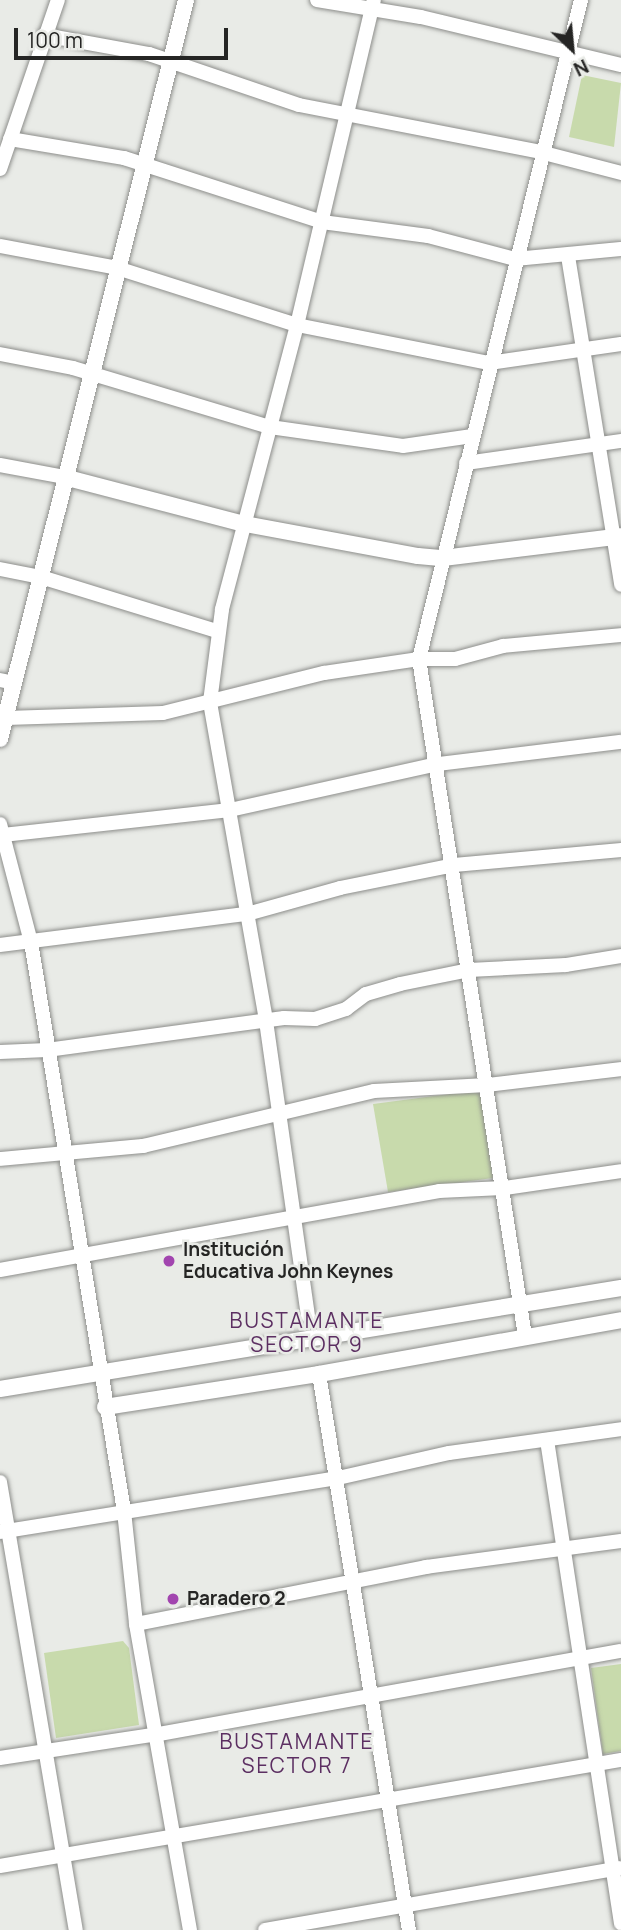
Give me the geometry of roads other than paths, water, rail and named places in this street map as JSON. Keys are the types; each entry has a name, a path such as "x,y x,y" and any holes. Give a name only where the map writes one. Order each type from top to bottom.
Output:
{"street":[{"path":"0,169 58,0"},
{"path":"0,739 6,719 7,681 41,577 186,0"},
{"path":"317,0 373,6 621,65"},
{"path":"525,1336 505,1188 419,659 540,152 580,0"},
{"path":"308,1316 266,1020 210,702 217,631 297,325 373,6"},
{"path":"44,35 169,61 299,105 540,152 621,173"},
{"path":"10,139 124,158 144,167 322,222 428,236 516,259 621,249"},
{"path":"0,246 117,268 297,325 489,363 621,344"},
{"path":"568,256 617,537 621,585"},
{"path":"0,354 94,374 270,427 403,446 472,436"},
{"path":"466,463 621,441"},
{"path":"0,465 64,477 245,524 443,558 617,537"},
{"path":"0,569 41,577 217,631"},
{"path":"6,719 115,718 210,702 324,673 419,659 455,659 503,646 621,635"},
{"path":"190,1930 159,1734 136,1625 124,1511 80,1258 31,942 2,830 230,810 438,764 621,742"},
{"path":"0,945 247,914 340,888 454,865 621,850"},
{"path":"0,1052 47,1050 266,1020 331,1015 366,994 470,970 566,965 621,956"},
{"path":"0,1159 143,1146 374,1091 487,1086 621,1069"},
{"path":"0,1269 80,1258 295,1214 439,1191 505,1188 621,1171"},
{"path":"0,1389 621,1288"},
{"path":"105,1407 319,1374 621,1320"},
{"path":"319,1374 338,1478 409,1930"},
{"path":"4,1531 338,1478 449,1453 621,1429"},
{"path":"547,1440 579,1657 616,1868 621,1923"},
{"path":"0,1482 4,1531 76,1930"},
{"path":"136,1625 354,1584 426,1567 621,1541"},
{"path":"0,1758 159,1734 621,1651"},
{"path":"0,1866 176,1839 621,1760"},
{"path":"265,1930 616,1868"}],"place":[{"name":"Institución Educativa John Keynes","path":"169,1261"},
{"name":"Paradero 2","path":"173,1599"}],"district":[{"name":"BUSTAMANTE SECTOR 9","path":"307,1332"},
{"name":"BUSTAMANTE SECTOR 7","path":"297,1753"}]}
